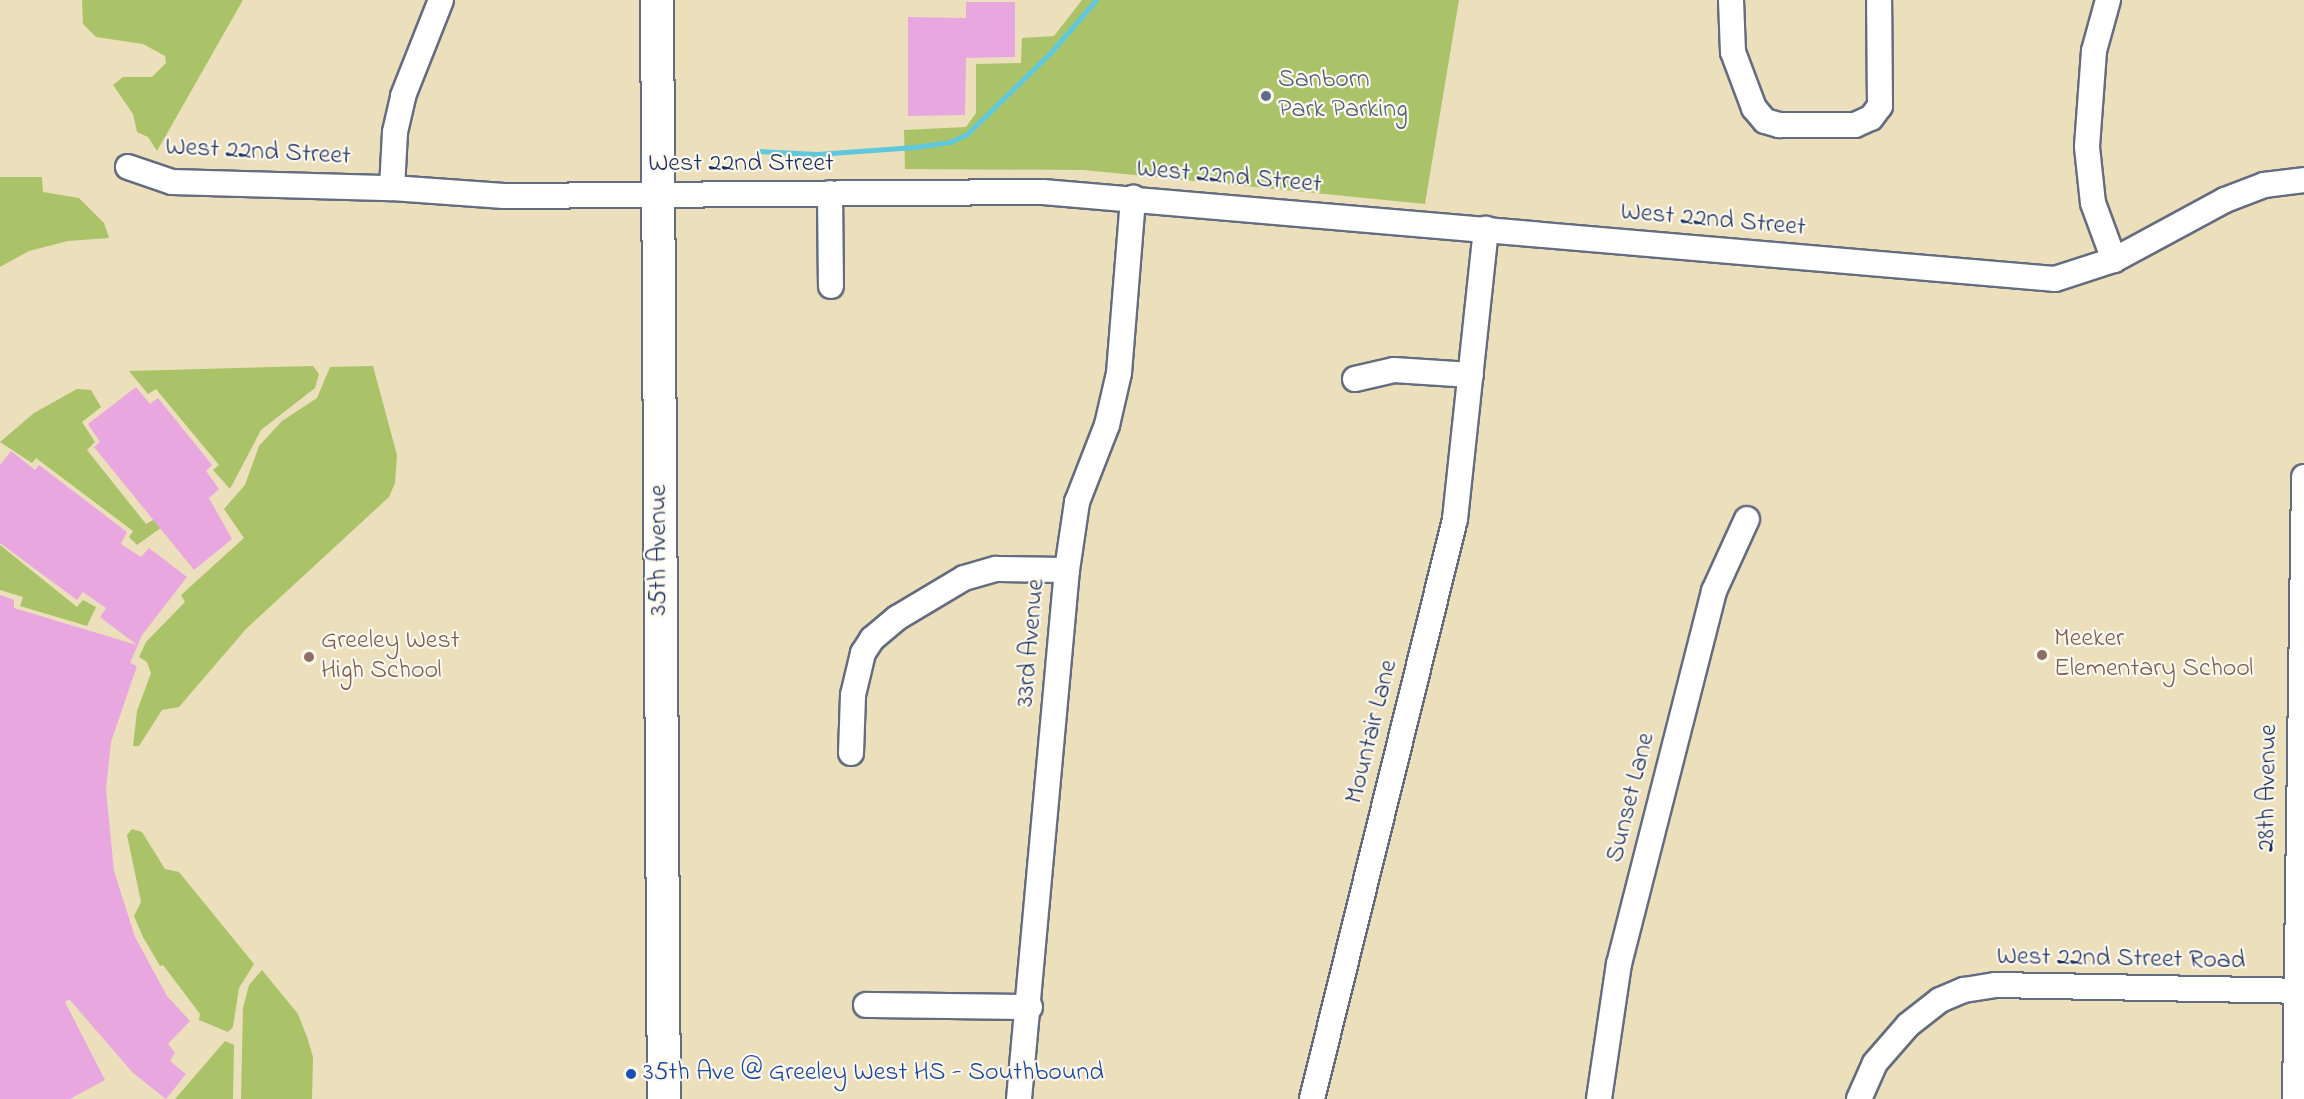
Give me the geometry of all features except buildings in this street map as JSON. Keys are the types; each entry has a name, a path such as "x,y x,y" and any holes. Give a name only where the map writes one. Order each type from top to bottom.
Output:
{"main road":[{"name":"35th Avenue","path":"657,0 664,1099"}],"street":[{"path":"392,188 395,132 403,96 441,0"},
{"path":"1731,0 1733,52 1754,108 1765,121 1779,125 1855,124 1871,118 1880,106 1879,0"},
{"path":"2102,2 2094,51 2087,147 2093,203 2114,260"},
{"name":"West 22nd Street","path":"128,167 172,182 392,188 504,196 658,193 1043,192 1486,229 2026,279 2076,275 2114,260 2224,200 2264,185 2304,180"},
{"path":"831,193 831,286"},
{"name":"33rd Avenue","path":"1019,1099 1030,1006 1067,570 1077,502 1107,425 1119,373 1133,198"},
{"name":"Mountair Lane","path":"1312,1099 1455,519 1486,229"},
{"path":"1355,379 1394,370 1471,375"},
{"name":"28th Avenue","path":"2295,1099 2300,991 2304,477"},
{"name":"Sunset Lane","path":"1599,1099 1619,964 1691,681 1714,591 1747,519"},
{"path":"851,753 853,694 863,653 880,632 964,578 996,569 1067,570"},
{"name":"West 22nd Street Road","path":"1859,1099 1875,1064 1890,1044 1940,1000 1964,990 1995,985 2300,991"},
{"path":"866,1005 1030,1006"}],"green space":[{"path":"82,0 243,0 157,151 148,137 137,132 133,114 113,85 123,77 152,77 166,63 165,56 143,44 96,37 83,24"},
{"path":"1082,0 1459,0 1425,204 1084,170 905,169 904,130 966,127 976,113 976,64 1021,63 1022,38 1054,36"},
{"path":"0,177 42,177 43,192 79,198 104,223 109,238 68,241 29,251 0,267"},
{"path":"313,366 319,374 315,388 261,430 230,489 213,470 219,465 156,389 148,394 129,371"},
{"path":"373,366 397,455 395,483 389,497 246,629 179,707 162,710 139,746 133,746 137,711 151,673 147,662 139,657 146,642 185,602 181,595 244,538 224,509 245,485 259,446 282,421 317,398 330,367"},
{"path":"77,389 91,390 101,407 82,422 95,442 87,450 146,524 155,519 162,527 137,545 129,537 133,531 36,458 32,463 0,442 34,413"},
{"path":"0,545 77,607 83,600 96,607 87,626 20,606 23,597 0,590"},
{"path":"132,829 142,832 165,869 179,872 254,964 239,988 233,1027 228,1032 199,1020 200,1014 163,965 160,966 143,937 134,916 141,902 127,835"},
{"path":"262,970 298,1014 307,1037 313,1057 312,1099 241,1099 243,1008 249,985"},
{"path":"225,1041 234,1045 233,1099 175,1099"}],"waterway":[{"path":"759,151 817,154 915,147 950,142 967,134 1051,52 1096,0"}],"place":[{"name":"Sanborn Park Parking","path":"1266,96"},
{"name":"Meeker Elementary School","path":"2042,655"},
{"name":"Greeley West High School","path":"309,657"},
{"name":"35th Ave @ Greeley West HS - Southbound","path":"631,1074"}]}
